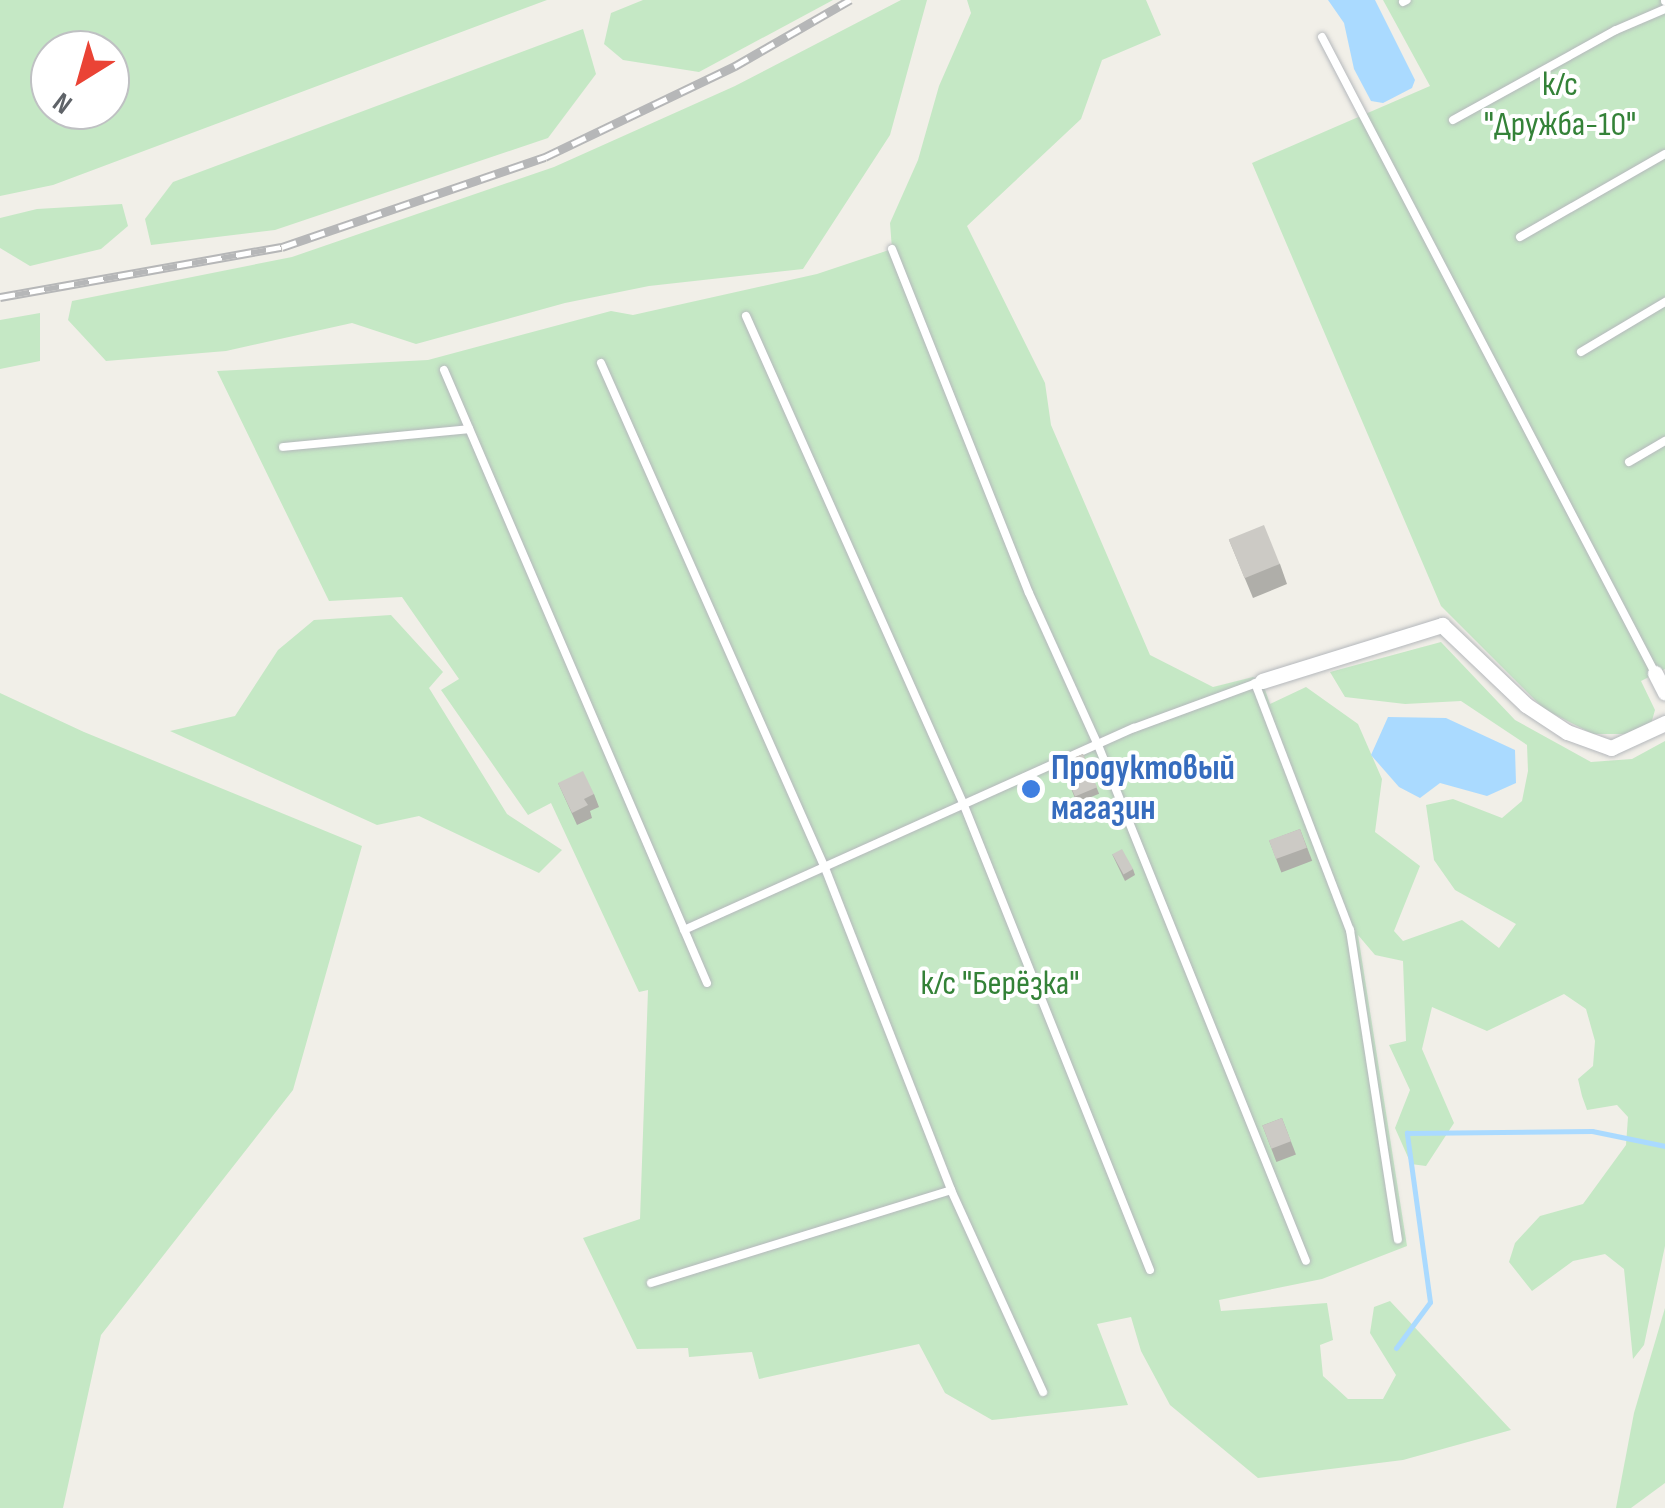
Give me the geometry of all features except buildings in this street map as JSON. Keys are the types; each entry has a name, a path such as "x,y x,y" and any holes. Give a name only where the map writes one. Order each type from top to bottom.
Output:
{"street":[{"path":"1259,682 1442,625 1526,705 1566,732 1611,748 1665,723"},
{"path":"1655,673 1665,693"}],"lane":[{"path":"1453,120 1616,30 1665,9"},
{"path":"1322,37 1655,673"},
{"path":"1520,237 1665,154"},
{"path":"892,249 1029,593 1098,745 1306,1261"},
{"path":"1581,352 1665,302"},
{"path":"746,316 963,803 1150,1270"},
{"path":"601,363 825,868 951,1190 1043,1392"},
{"path":"444,370 707,983"},
{"path":"283,446 469,429"},
{"path":"1630,462 1665,441"},
{"path":"684,930 963,803 1259,682 1350,930 1398,1238"},
{"path":"651,1283 951,1190"}],"green space":[{"path":"0,0 547,0 53,185 0,196"},
{"path":"643,0 833,0 699,72 623,60 604,44 611,13"},
{"path":"901,0 927,0 890,135 803,269 649,286 565,303 416,344 352,323 226,351 106,361 68,320 72,301 292,257 554,167 735,86"},
{"name":"к/с \"Берёзка\"","path":"967,0 1146,0 1161,35 1102,60 1081,119 967,226 1045,383 1051,425 1150,655 1213,687 1253,677 1262,681 1270,704 1306,687 1358,724 1382,779 1375,832 1420,866 1394,931 1403,941 1462,920 1499,948 1516,924 1455,890 1434,860 1426,805 1453,799 1502,818 1522,801 1528,771 1527,745 1461,701 1405,704 1345,697 1330,672 1441,642 1515,720 1591,762 1632,759 1665,741 1665,1246 1644,1345 1633,1359 1624,1269 1605,1254 1573,1261 1532,1291 1509,1262 1515,1243 1540,1216 1583,1204 1626,1145 1628,1117 1617,1105 1587,1110 1582,1096 1578,1079 1593,1066 1595,1041 1586,1009 1564,994 1487,1031 1432,1007 1422,1049 1454,1123 1426,1166 1411,1164 1395,1128 1410,1090 1389,1045 1406,1041 1403,961 1375,955 1358,935 1407,1246 1322,1279 1219,1300 1221,1311 1327,1303 1333,1340 1320,1345 1323,1376 1348,1399 1383,1399 1396,1375 1370,1333 1374,1307 1390,1301 1511,1430 1403,1460 1258,1478 1170,1405 1141,1351 1131,1317 1097,1324 1128,1405 992,1420 945,1393 919,1344 759,1379 752,1352 689,1357 688,1348 637,1349 583,1238 640,1219 648,990 639,992 551,803 528,815 441,690 459,679 402,597 329,601 217,371 428,360 611,311 633,315 817,274 892,249 890,223 918,160 939,86 971,13"},
{"name":"к/с \"Дружба-10\"","path":"1383,0 1665,0 1665,669 1641,681 1655,710 1651,724 1625,734 1593,734 1544,709 1441,606 1252,163 1430,86"},
{"path":"583,29 596,74 548,138 275,230 151,245 145,219 173,182"},
{"path":"122,204 128,226 101,249 30,266 0,248 0,218 37,209"},
{"path":"40,313 40,361 0,369 0,320"},
{"path":"391,615 443,672 429,688 507,814 562,850 539,873 419,816 377,825 170,731 235,716 278,650 314,620"},
{"path":"0,693 84,732 362,846 293,1090 101,1335 63,1508 0,1508"},
{"path":"1665,1308 1665,1483 1631,1508 1616,1508 1634,1413"}],"water":[{"path":"1328,0 1375,0 1415,80 1412,88 1383,103 1371,101 1354,69 1344,23"},
{"path":"1388,717 1446,718 1515,750 1516,783 1487,796 1440,783 1420,798 1399,787 1371,755"}],"waterway":[{"path":"1396,1348 1430,1302 1407,1133 1592,1131 1665,1146"}],"railway":[{"path":"0,297 282,247 545,157 735,66 850,0"}],"place":[{"name":"Продуктовый магазин","path":"1031,789"}]}
